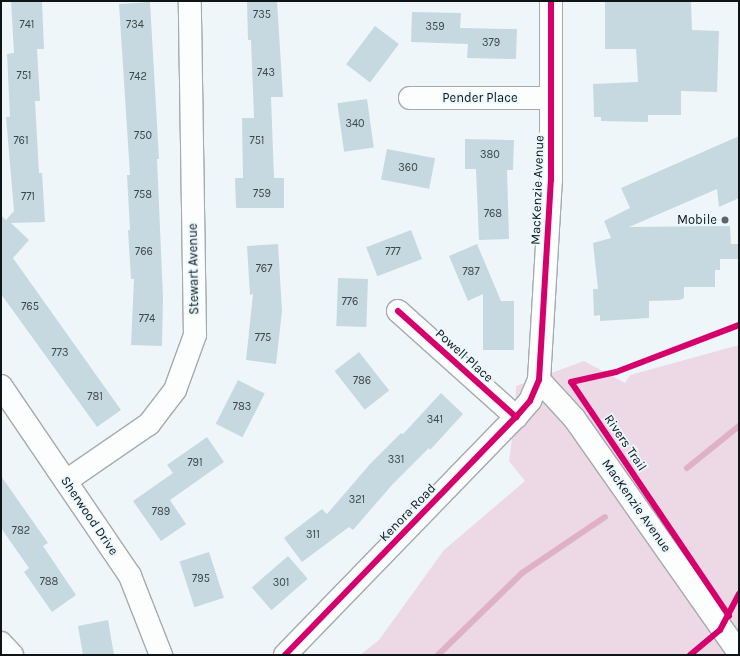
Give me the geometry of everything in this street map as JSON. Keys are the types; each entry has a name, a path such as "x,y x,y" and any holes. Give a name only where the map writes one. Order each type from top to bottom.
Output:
{"street":[{"name":"Stewart Avenue","path":"66,481 149,424 175,390 195,335 190,1"},
{"name":"MacKenzie Avenue","path":"551,1 551,180 539,380 574,418 739,652"},
{"name":"Pender Place","path":"410,98 551,98"},
{"name":"Powell Place","path":"398,311 516,417"},
{"name":"Kenora Road","path":"285,655 516,417 530,401 539,380"},
{"name":"Sherwood Drive","path":"1,386 130,576 161,655"},
{"path":"1,643 12,655"}],"shaded area":[{"path":"739,345 739,655 360,655 379,640 444,550 525,481 509,461 515,417 516,386 584,361 625,383 630,375"}],"building":[{"path":"42,1 44,49 37,49 40,101 35,101 39,173 42,173 45,222 11,223 29,240 13,258 121,410 97,427 1,294 1,215 6,220 14,211 6,117 10,117 7,54 14,53 11,2"},
{"path":"247,1 277,1 283,97 271,97 274,178 284,178 284,208 236,208 235,178 243,178 242,118 254,118 251,40 248,40"},
{"path":"605,1 691,1 692,30 719,31 717,92 681,91 681,115 648,115 648,122 601,121 601,117 594,117 593,84 638,82 636,49 605,49"},
{"path":"150,2 159,159 157,159 163,297 162,346 131,345 134,279 131,279 128,230 130,230 127,175 130,175 119,4"},
{"path":"412,12 461,13 460,28 517,29 516,59 467,58 468,44 411,42"},
{"path":"375,26 399,44 370,82 346,64"},
{"path":"367,99 374,148 344,152 337,103"},
{"path":"739,136 739,198 719,207 717,189 629,227 730,226 731,244 739,244 739,259 720,259 720,270 715,270 715,287 684,287 684,298 680,300 649,301 649,318 600,321 600,315 594,316 593,289 598,289 593,243 611,238 604,221 630,208 621,188"},
{"path":"465,139 514,140 513,170 507,170 509,239 479,240 476,169 465,169"},
{"path":"387,149 435,158 429,189 381,179"},
{"path":"411,230 422,259 377,276 366,247"},
{"path":"278,244 282,311 276,364 246,360 253,294 250,295 247,246"},
{"path":"477,244 501,301 514,301 514,350 483,350 483,294 468,301 449,256"},
{"path":"338,278 368,279 366,327 336,326"},
{"path":"359,352 389,391 365,410 335,371"},
{"path":"238,380 265,394 242,437 216,424"},
{"path":"441,393 463,414 430,450 429,448 392,485 353,530 349,527 302,562 284,538 322,509 327,514 370,464 401,433 403,434"},
{"path":"207,437 224,462 170,500 186,524 161,541 133,501 173,473 167,465"},
{"path":"1,476 48,543 43,546 76,595 52,612 24,572 29,568 1,528"},
{"path":"209,552 224,598 194,607 180,562"},
{"path":"288,556 308,579 271,610 252,587"},
{"path":"108,620 114,655 83,655 78,626"}],"waterway":[{"path":"687,468 739,426"},
{"path":"438,655 522,573 605,517"}],"cycle path":[{"path":"285,655 516,417 530,401 539,380 551,180 551,1"},
{"path":"398,311 516,417"},
{"name":"Rivers Trail","path":"729,616 571,382 616,372 739,325"},
{"path":"690,655 720,630 739,594"}],"place":[{"name":"Mobile","path":"725,220"}]}
